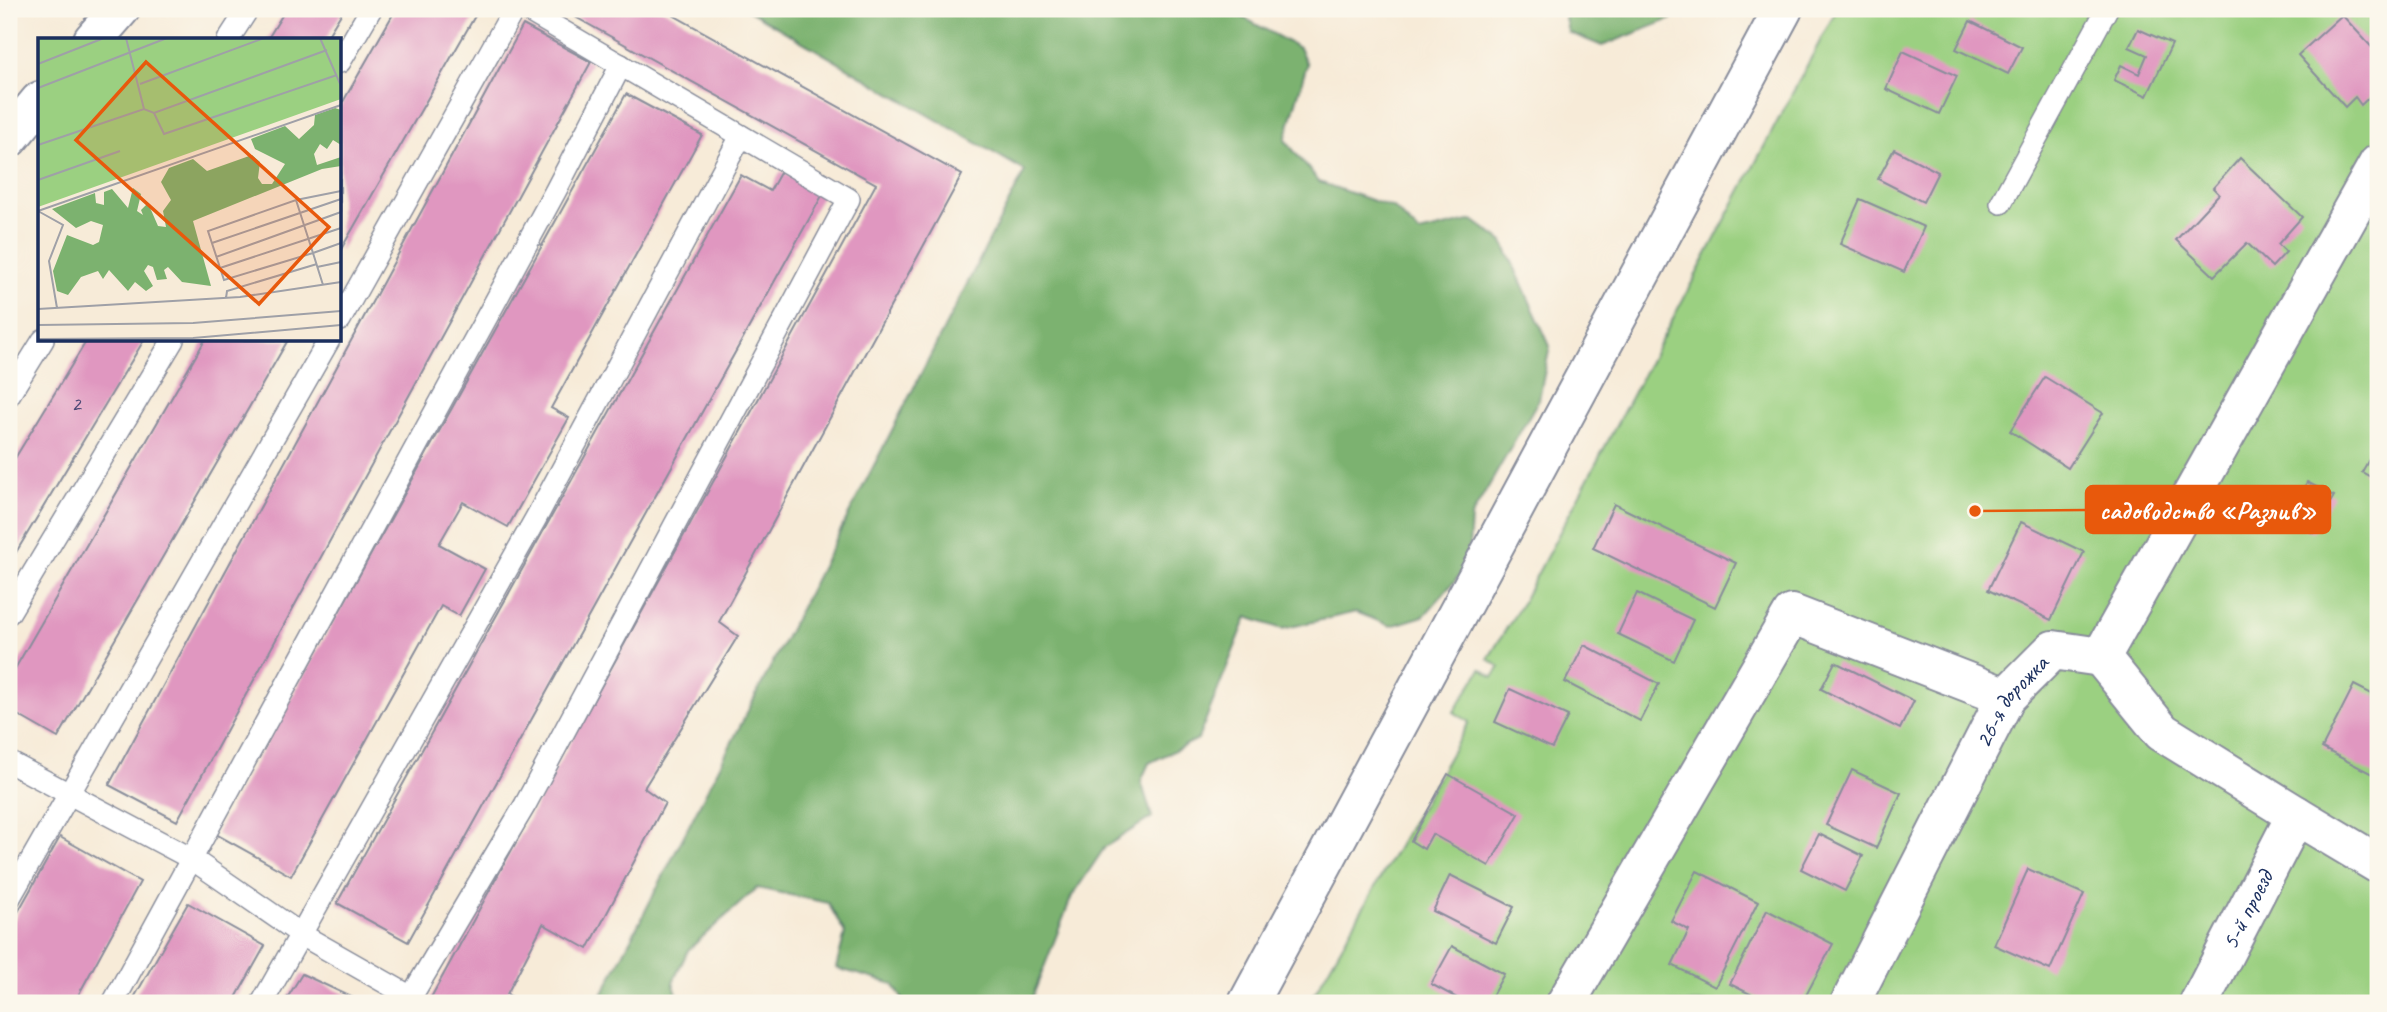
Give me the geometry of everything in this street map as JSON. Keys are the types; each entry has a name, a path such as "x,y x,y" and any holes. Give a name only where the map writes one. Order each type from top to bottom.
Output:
{"street":[{"path":"95,38 120,9"},
{"path":"1248,1003 1783,9"},
{"path":"9,138 38,104"},
{"path":"2378,164 2101,657 2162,732 2378,864"},
{"path":"1566,1003 1792,614 2006,696"},
{"name":"26-я дорожка","path":"1850,1003 2006,696 2053,650 2101,657"},
{"name":"5-й проезд","path":"2199,1003 2296,815"}],"lane":[{"path":"229,38 248,9"},
{"path":"341,60 372,9"},
{"path":"341,318 514,9"},
{"path":"9,762 192,859 302,935 410,1000 525,805 849,199 525,9"},
{"path":"2001,203 2107,9"},
{"path":"113,1003 556,190 621,65"},
{"path":"262,1003 536,518 741,135"},
{"path":"9,395 42,341"},
{"path":"9,613 172,341"},
{"path":"9,900 328,341"}],"green space":[{"path":"746,9 1228,9 1299,48 1307,64 1285,140 1319,182 1394,208 1419,233 1473,220 1503,242 1550,346 1539,399 1471,517 1468,566 1424,616 1391,626 1356,612 1282,629 1247,617 1198,739 1149,763 1141,781 1152,817 1105,847 1072,896 1030,1003 905,1003 893,984 836,968 845,933 828,903 757,888 688,950 673,982 682,1003 598,1003 1025,171"},
{"path":"1563,9 1674,9 1671,19 1602,46 1568,32"},
{"path":"1837,9 2378,9 2378,1003 1309,1003 1469,722 1454,712 1481,669 1493,677 1500,667 1488,659 1522,603"}],"building":[{"path":"286,9 344,9 326,38 268,38"},
{"path":"396,9 479,9 341,249 341,105"},
{"path":"561,9 662,9 962,175 719,622 738,636 644,788 665,803 588,949 543,924 507,994 523,1003 428,1003 876,184"},
{"path":"2342,15 2378,54 2378,89 2361,105 2355,97 2345,107 2298,55"},
{"path":"1970,21 2022,47 2008,74 1956,49"},
{"path":"523,25 591,62 177,821 109,785"},
{"path":"2138,29 2172,44 2147,96 2114,80 2121,65 2139,74 2147,55 2129,47"},
{"path":"1903,51 1957,76 1939,114 1886,89"},
{"path":"626,94 702,135 551,408 569,418 508,527 463,502 439,544 485,569 459,616 441,606 291,876 216,834"},
{"path":"1894,149 1938,172 1923,202 1878,179"},
{"path":"2240,158 2302,217 2278,244 2286,252 2272,267 2247,243 2214,276 2176,240 2219,194 2213,188"},
{"path":"781,171 823,194 408,942 337,903 741,175 770,191"},
{"path":"1860,199 1924,227 1904,272 1840,244"},
{"path":"86,341 143,341 9,564 9,468"},
{"path":"204,341 287,341 58,738 9,710 9,679"},
{"path":"2045,377 2103,413 2068,468 2010,431"},
{"path":"2378,443 2378,481 2362,472"},
{"path":"2307,482 2334,496 2313,533 2286,519"},
{"path":"1614,504 1736,563 1715,607 1593,548"},
{"path":"2021,522 2084,552 2051,620 1988,590"},
{"path":"1637,593 1693,620 1674,661 1618,634"},
{"path":"1584,645 1659,684 1640,721 1565,682"},
{"path":"1835,662 1914,701 1900,729 1821,689"},
{"path":"2354,685 2378,697 2378,777 2322,748"},
{"path":"1510,689 1568,716 1552,748 1495,722"},
{"path":"1852,770 1901,793 1876,848 1826,825"},
{"path":"1448,774 1519,814 1489,866 1432,834 1424,849 1411,841"},
{"path":"1819,834 1863,856 1845,891 1801,869"},
{"path":"60,837 140,882 74,1003 9,1003 9,928"},
{"path":"2028,869 2084,894 2050,970 1994,945"},
{"path":"1697,871 1758,902 1715,987 1672,965 1689,930 1671,921"},
{"path":"1450,875 1514,907 1496,943 1433,911"},
{"path":"188,903 265,946 233,1003 131,1003"},
{"path":"1767,910 1833,944 1802,1003 1768,1003 1730,984"},
{"path":"1452,946 1504,974 1488,1003 1466,1003 1431,984"},
{"path":"302,974 364,1003 284,1003"}],"place":[{"name":"садоводство «Разлив»","path":"1975,511"}]}
